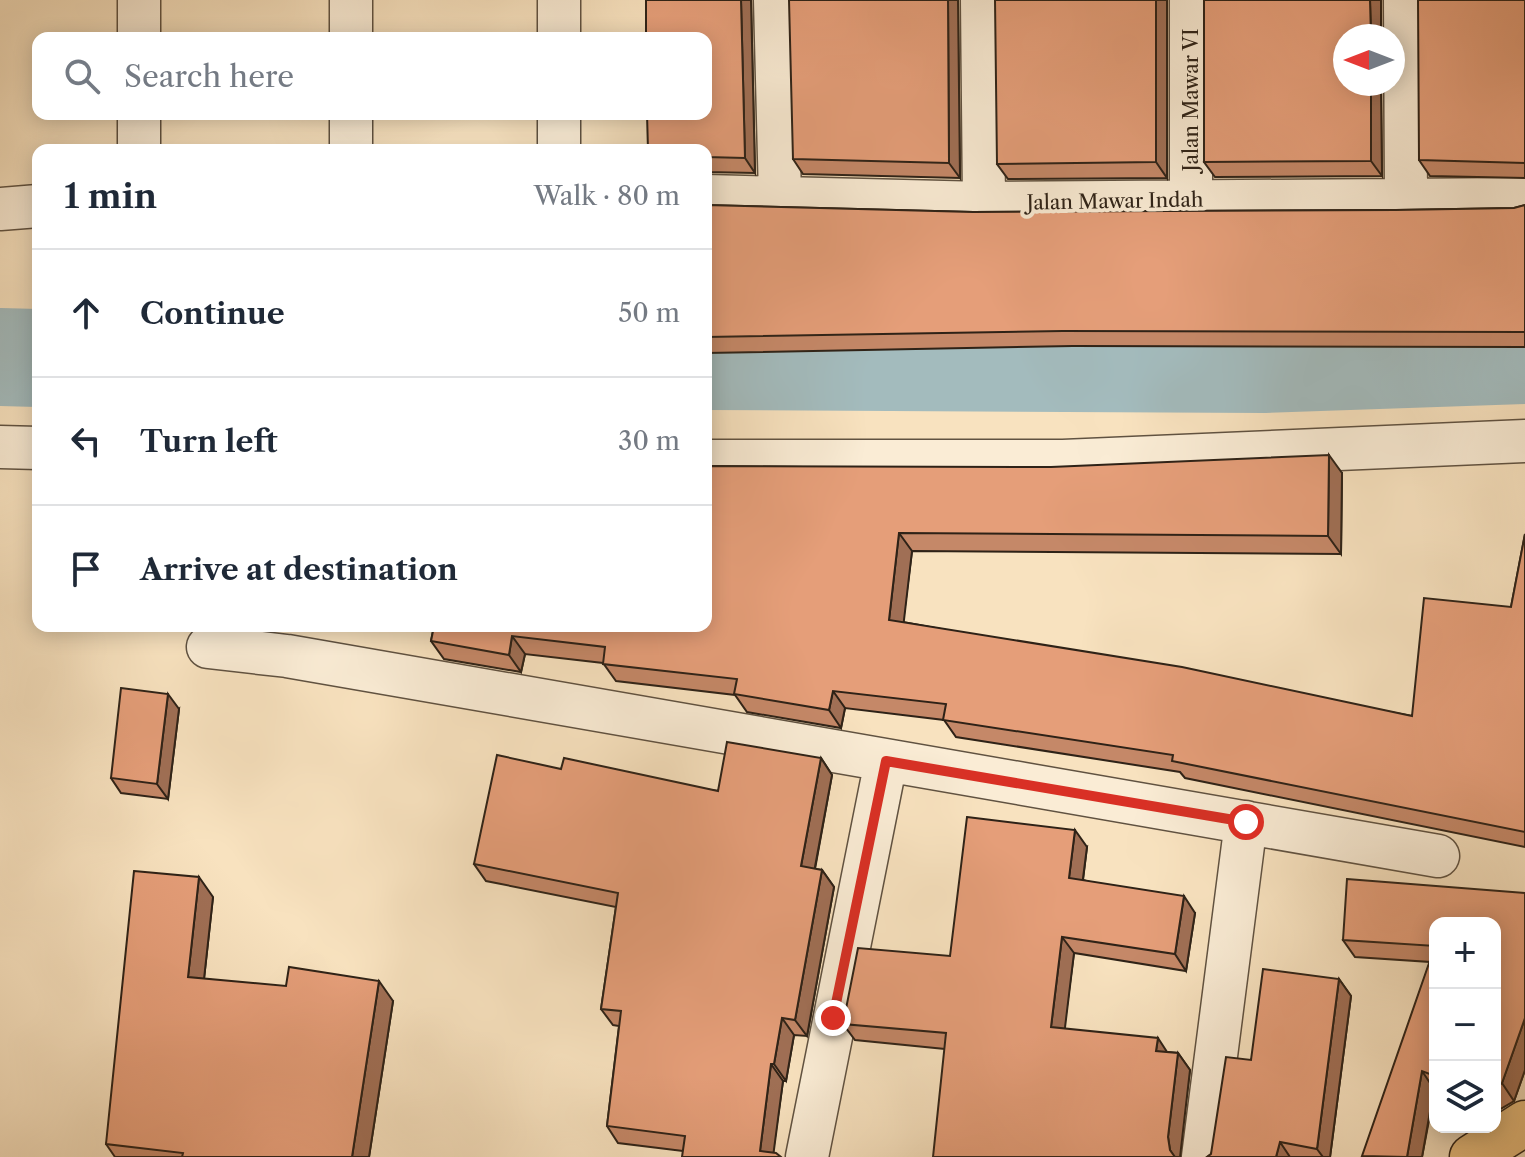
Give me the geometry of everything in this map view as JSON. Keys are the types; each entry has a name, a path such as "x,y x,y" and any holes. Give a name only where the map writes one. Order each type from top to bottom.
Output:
{"main road":[{"path":"1472,1157 1525,1123"}],"street":[{"path":"139,0 139,32"},
{"path":"351,0 351,32"},
{"path":"559,0 559,32"},
{"path":"775,0 780,197"},
{"path":"982,0 984,203"},
{"name":"Jalan Mawar VI","path":"1191,0 1191,199"},
{"path":"1405,0 1406,201"},
{"path":"139,120 139,144"},
{"path":"351,120 351,144"},
{"path":"559,120 559,144"},
{"name":"Jalan Mawar Indah","path":"712,196 984,203 1191,199 1525,199"},
{"path":"0,209 32,206"},
{"path":"712,461 1063,461 1525,441"},
{"path":"0,447 32,448"},
{"path":"208,647 287,656 1438,856"},
{"path":"807,1157 886,761"},
{"path":"1203,1157 1246,822"}],"building":[{"path":"646,0 741,0 745,158 712,157 712,144 648,144 647,120 712,120 712,32 646,32"},
{"path":"789,0 948,0 949,163 793,159"},
{"path":"995,0 1156,0 1156,162 997,164"},
{"path":"1204,0 1370,0 1371,24 1333,24 1333,96 1371,96 1371,161 1204,162"},
{"path":"1418,0 1525,0 1525,163 1419,160"},
{"path":"712,205 973,212 1396,210 1514,208 1525,205 1525,332 1063,331 712,337"},
{"path":"1329,455 1328,536 899,533 889,620 1182,667 1412,716 1424,598 1511,607 1525,534 1525,832 1172,761 1173,755 943,720 946,704 833,691 829,710 734,694 737,679 603,664 605,647 512,636 509,655 431,641 433,632 712,632 712,466 1051,467"},
{"path":"121,688 168,694 157,784 111,778"},
{"path":"727,742 821,758 801,866 822,870 795,1020 782,1018 774,1064 771,1064 760,1151 776,1153 781,1157 682,1157 685,1136 607,1126 621,1011 601,1009 618,893 474,864 497,755 561,769 564,758 718,791"},
{"path":"967,817 1075,830 1069,878 1184,896 1175,954 1062,937 1051,1027 1158,1038 1156,1051 1178,1053 1168,1137 1170,1150 1175,1157 933,1157 946,1033 843,1024 858,948 950,956"},
{"path":"134,871 199,877 188,977 286,986 289,967 379,981 352,1157 182,1157 183,1153 106,1144"},
{"path":"1347,879 1525,893 1525,1018 1502,1083 1501,917 1429,917 1429,946 1343,940"},
{"path":"1429,963 1429,1074 1422,1071 1407,1157 1362,1156"},
{"path":"1263,969 1339,979 1317,1149 1280,1142 1276,1157 1207,1157 1211,1154 1226,1057 1251,1060"}],"waterway":[{"path":"712,361 1264,364 1525,355"},
{"path":"0,357 32,358"}],"route":[{"path":"833,1018 886,761 1246,822"}]}
